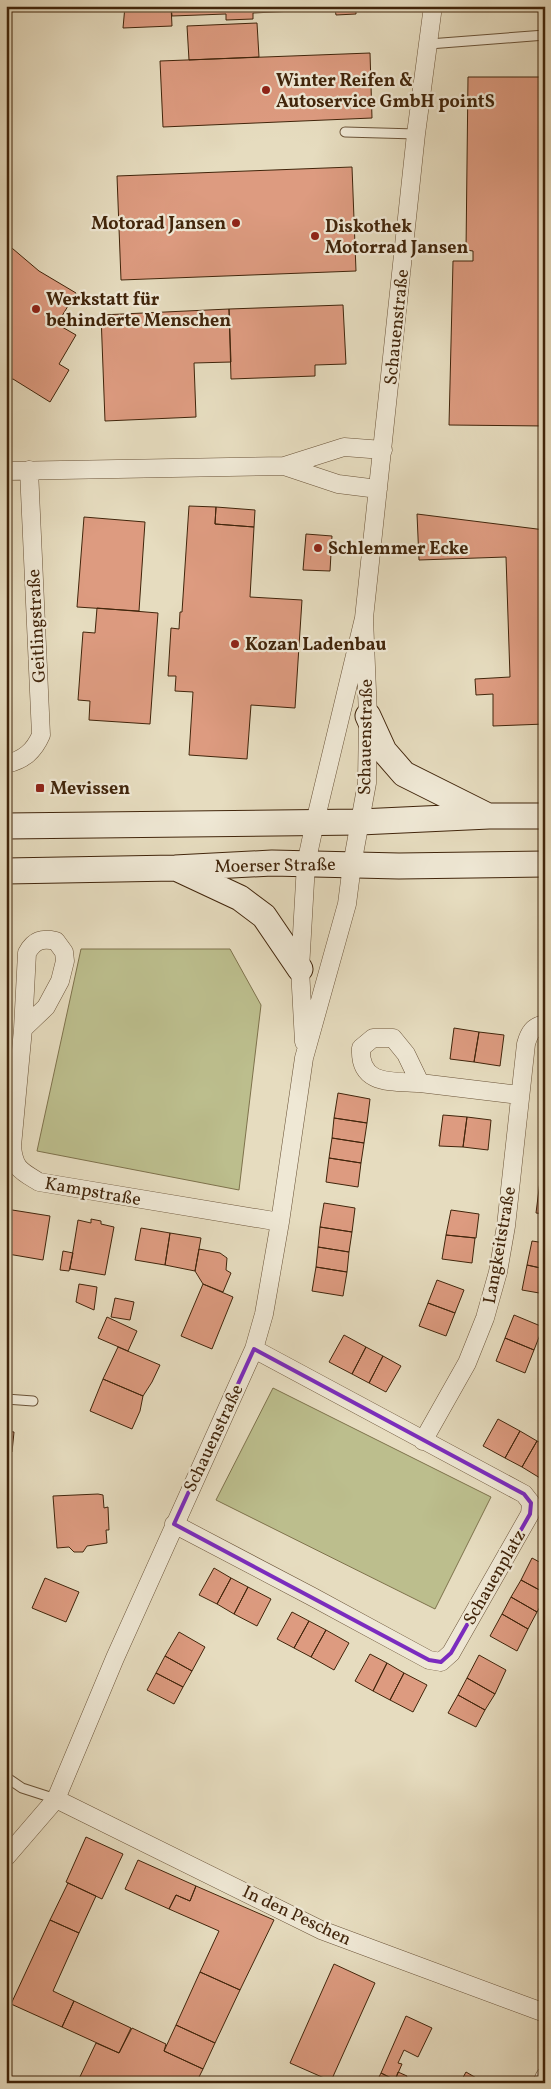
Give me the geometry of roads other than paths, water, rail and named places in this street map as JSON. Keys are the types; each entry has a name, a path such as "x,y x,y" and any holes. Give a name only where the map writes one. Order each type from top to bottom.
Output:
{"main road":[{"path":"368,716 384,751 404,774 489,816"},
{"path":"6,826 360,822 489,816 545,816"},
{"name":"Moerser Straße","path":"6,871 175,868 265,863 400,866 545,864"},
{"path":"175,868 240,898 264,916 300,969"}],"street":[{"name":"Schauenstraße","path":"304,1058 300,969 306,864 364,618 416,134 433,6"},
{"path":"6,471 284,466 344,447 382,450"},
{"path":"284,466 338,484 378,489"},
{"name":"Geitlingstraße","path":"6,764 25,758 36,747 41,735 29,470"},
{"name":"Schauenstraße","path":"6,1857 56,1800 174,1524 254,1349 264,1314 280,1222 304,1058 348,904 352,865 367,784 368,716 364,618"},
{"name":"Langkeitstraße","path":"423,1441 467,1363 485,1318 498,1272 506,1226 526,1044 529,1034 541,1025"},
{"name":"Kampstraße","path":"23,1029 12,1146 12,1170 38,1182 280,1222"},
{"path":"420,1083 519,1095"},
{"name":"Schauenplatz","path":"174,1524 294,1586 430,1660 441,1662 451,1653 530,1514 532,1503 524,1494 254,1349"},
{"name":"In den Peschen","path":"56,1800 321,1930 545,2013"},
{"path":"542,2083 545,2076"}],"lane":[{"path":"429,44 545,35"},
{"path":"346,132 416,134"},
{"path":"6,1399 33,1402"},
{"path":"6,1777 22,1788 56,1800"}],"place":[{"name":"Winter Reifen & Autoservice GmbH pointS","path":"266,90"},
{"name":"Motorad Jansen","path":"236,223"},
{"name":"Diskothek Motorrad Jansen","path":"315,236"},
{"name":"Werkstatt für behinderte Menschen","path":"36,309"},
{"name":"Schlemmer Ecke","path":"318,548"},
{"name":"Kozan Ladenbau","path":"235,644"},
{"name":"Mevissen","path":"40,788"}]}
